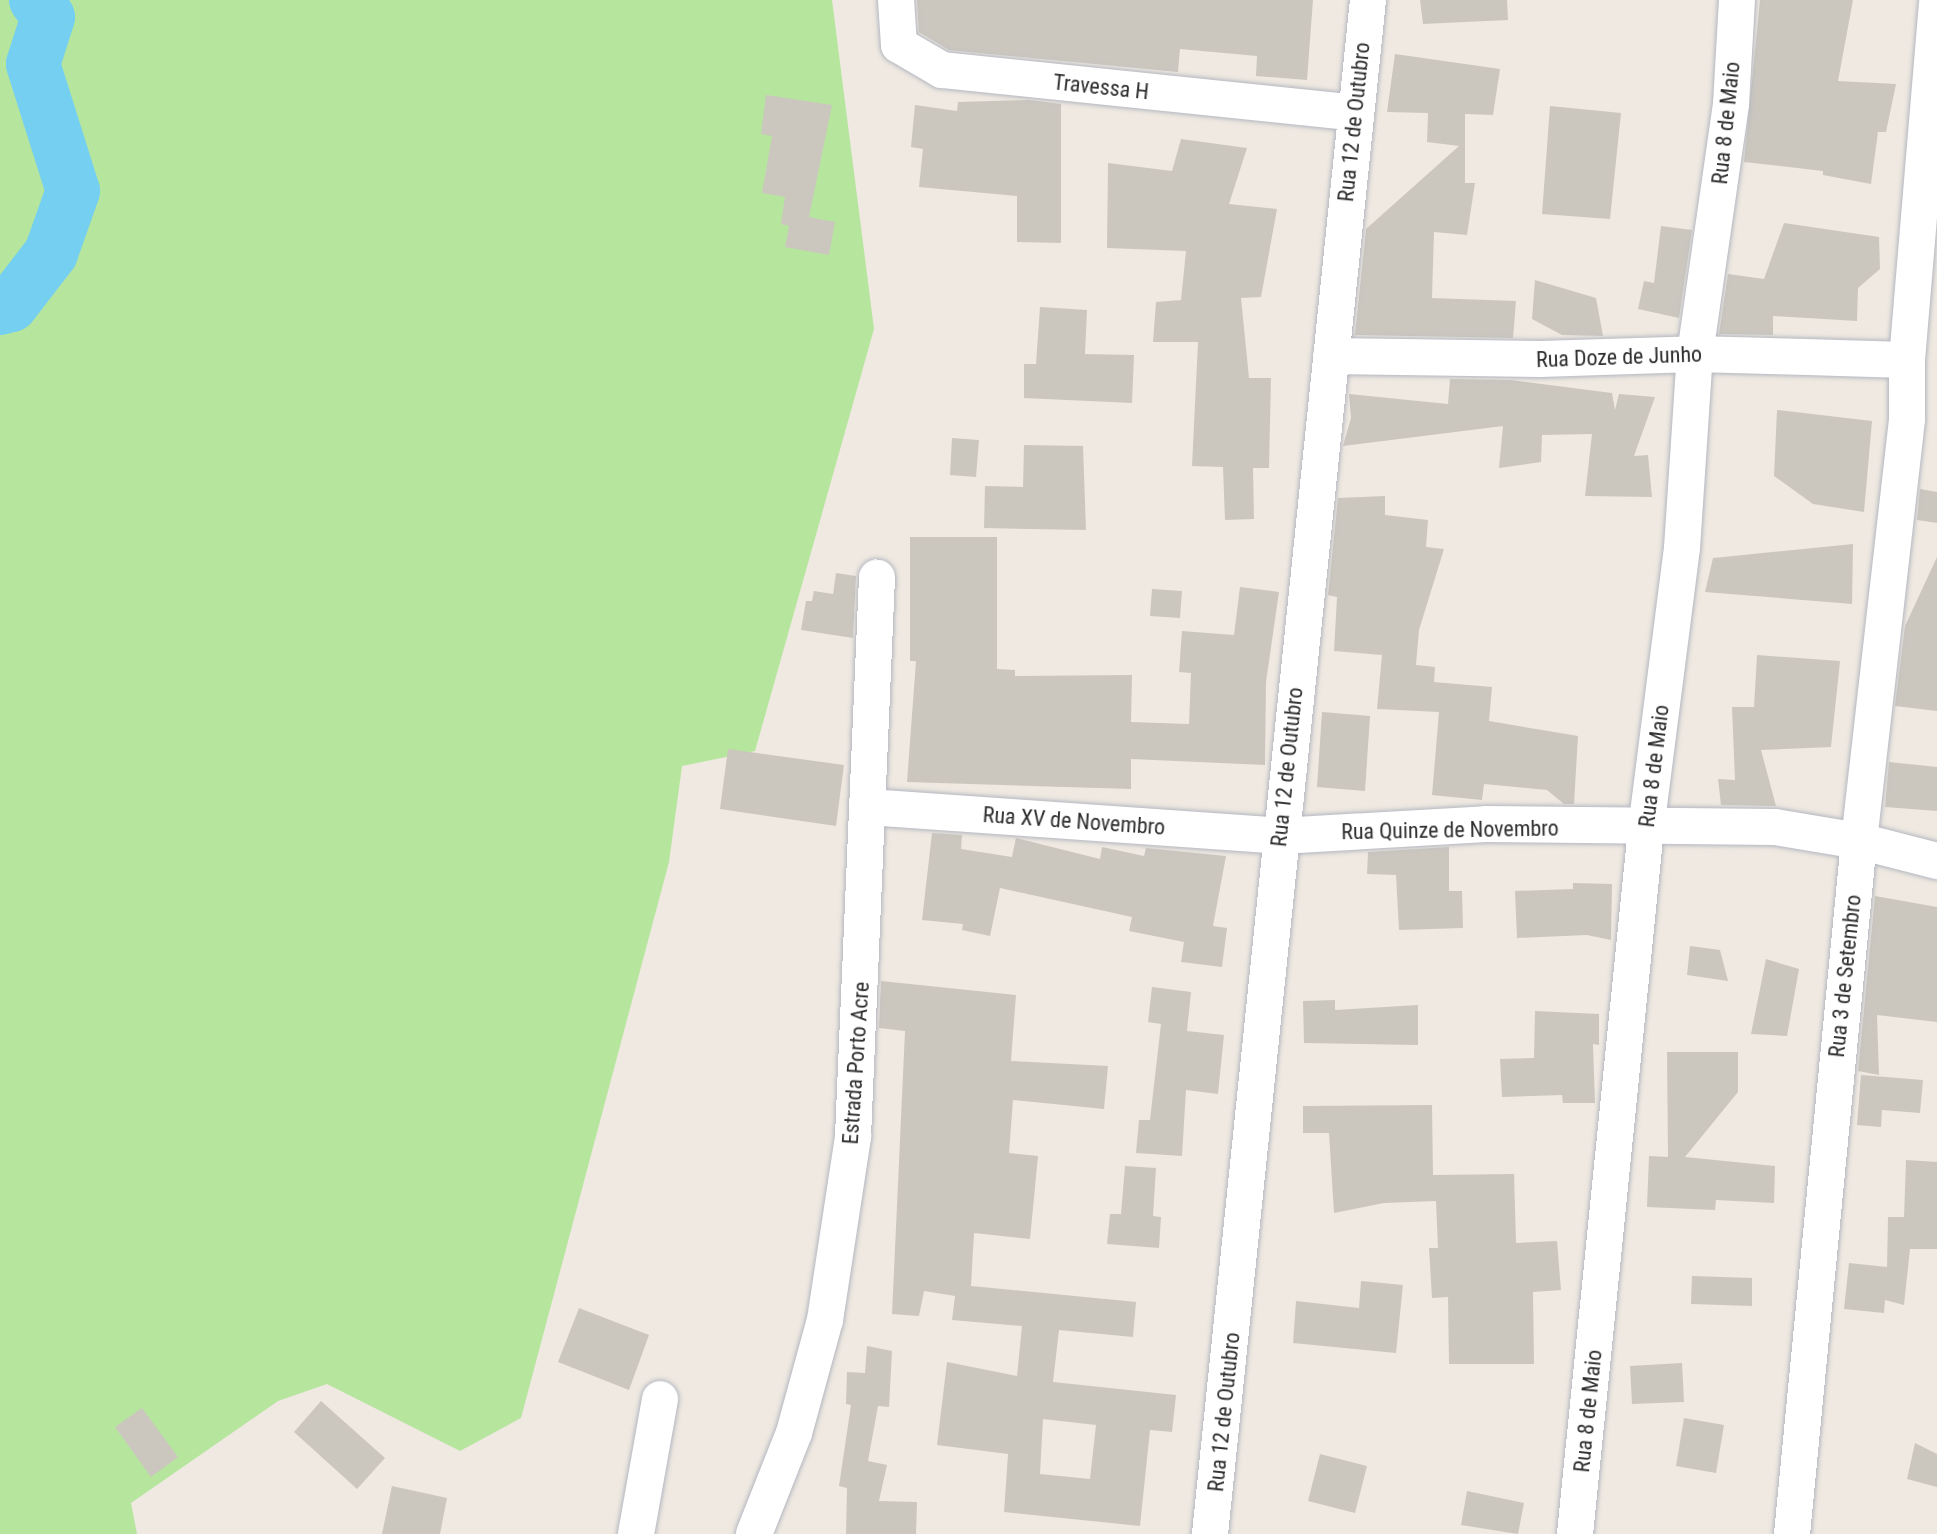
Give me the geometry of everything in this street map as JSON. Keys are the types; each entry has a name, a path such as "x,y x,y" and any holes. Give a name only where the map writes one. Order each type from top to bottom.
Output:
{"street":[{"name":"Travessa H","path":"896,0 899,45 942,70 1356,113"},
{"name":"Rua 12 de Outubro","path":"1210,1534 1368,0"},
{"name":"Rua 8 de Maio","path":"1575,1534 1646,829 1682,548 1695,354 1731,104 1737,0"},
{"name":"Rua 3 de Setembro","path":"1792,1534 1859,841 1922,420 1907,360 1937,4"},
{"name":"Rua Doze de Junho","path":"1331,356 1540,359 1695,354 1907,360"},
{"name":"Estrada Porto Acre","path":"754,1534 794,1433 825,1320 853,1136 877,578"},
{"name":"Rua XV de Novembro","path":"868,807 1280,836"},
{"name":"Rua Quinze de Novembro","path":"1280,836 1486,824 1646,829 1775,827 1859,841 1937,861"},
{"path":"636,1534 660,1399"}],"green space":[{"path":"0,0 832,0 874,329 755,751 682,766 669,862 521,1418 460,1451 327,1384 278,1401 131,1503 137,1534 0,1534"}],"building":[{"path":"917,0 1313,0 1307,80 1256,76 1257,56 1180,49 1178,72 949,50 919,32"},
{"path":"1420,0 1507,0 1508,20 1423,24"},
{"path":"1760,0 1853,0 1838,81 1896,84 1886,132 1878,132 1871,184 1823,175 1823,171 1744,162"},
{"path":"1395,54 1500,69 1493,115 1465,114 1465,183 1475,183 1467,235 1434,232 1432,298 1516,301 1513,338 1355,335 1366,229 1459,146 1427,142 1428,113 1387,112"},
{"path":"766,95 832,105 809,217 835,222 829,255 785,247 789,226 781,224 785,197 762,193 772,136 761,134"},
{"path":"1029,100 1061,104 1061,243 1017,242 1017,196 919,187 923,149 911,147 915,105 957,111 958,102"},
{"path":"1550,106 1621,113 1610,219 1542,214"},
{"path":"1181,139 1247,148 1229,204 1277,209 1261,297 1241,298 1249,378 1271,378 1269,468 1253,468 1254,519 1225,520 1223,467 1192,466 1198,342 1153,342 1156,302 1181,300 1186,251 1107,248 1108,163 1172,171"},
{"path":"1784,223 1879,237 1880,269 1858,288 1857,321 1773,316 1773,335 1719,334 1728,274 1764,279"},
{"path":"1661,226 1692,230 1679,318 1638,309 1644,281 1654,283"},
{"path":"1535,280 1596,298 1603,336 1562,335 1532,319"},
{"path":"1040,307 1087,310 1085,354 1134,355 1132,403 1024,398 1024,364 1036,364"},
{"path":"1450,379 1511,380 1612,393 1615,410 1619,394 1655,397 1634,456 1648,455 1652,497 1585,496 1592,434 1542,435 1541,462 1499,468 1503,426 1343,446 1351,418 1349,394 1448,404"},
{"path":"1777,410 1872,421 1864,512 1813,504 1774,476"},
{"path":"952,438 979,440 976,477 950,475"},
{"path":"1024,445 1083,446 1086,530 984,528 985,486 1023,487"},
{"path":"1920,489 1937,492 1937,523 1917,520"},
{"path":"1385,496 1385,515 1428,520 1426,547 1444,549 1419,630 1416,665 1435,667 1434,682 1492,687 1489,721 1578,736 1574,804 1564,804 1547,790 1484,784 1482,800 1432,795 1439,712 1377,709 1382,655 1334,651 1337,597 1328,595 1338,498"},
{"path":"910,537 997,537 997,669 1015,670 1015,676 1132,675 1131,722 1189,724 1191,673 1179,672 1182,631 1234,635 1240,587 1279,592 1266,682 1265,765 1131,759 1131,789 907,782 916,661 910,661"},
{"path":"1853,544 1852,604 1705,592 1713,558"},
{"path":"1937,557 1937,711 1895,706 1905,626"},
{"path":"836,573 856,576 853,638 801,630 806,601 812,601 814,591 833,594"},
{"path":"1152,589 1182,591 1180,618 1150,616"},
{"path":"1757,655 1840,661 1831,747 1761,750 1776,806 1721,805 1718,779 1735,780 1732,707 1754,707"},
{"path":"1322,712 1370,716 1365,791 1317,787"},
{"path":"728,749 844,765 836,826 720,809"},
{"path":"1889,762 1937,767 1937,811 1885,807"},
{"path":"932,833 962,835 961,849 1012,857 1016,838 1100,859 1102,847 1144,856 1146,848 1226,856 1213,926 1227,928 1222,967 1181,962 1184,942 1129,931 1132,917 1000,888 990,936 962,930 963,924 922,920"},
{"path":"1449,847 1449,891 1462,891 1463,928 1399,930 1396,875 1367,874 1368,852"},
{"path":"1573,883 1612,884 1611,940 1587,935 1517,938 1515,891 1573,889"},
{"path":"1875,896 1937,907 1937,1022 1877,1015 1879,1075 1858,1071"},
{"path":"1690,946 1720,950 1728,981 1687,975"},
{"path":"1766,959 1799,969 1787,1036 1751,1034"},
{"path":"881,981 1016,995 1011,1061 1108,1066 1104,1109 1013,1100 1009,1153 1038,1156 1030,1239 974,1233 971,1286 1136,1302 1133,1337 1059,1330 1053,1382 1176,1395 1172,1432 1150,1430 1140,1526 1004,1512 1008,1454 937,1445 947,1362 1017,1376 1022,1326 952,1320 955,1296 924,1291 919,1316 892,1314 905,1031 879,1028","holes":["1043,1419 1096,1425 1090,1479 1040,1474"]},
{"path":"1152,987 1191,992 1187,1031 1224,1035 1218,1094 1186,1090 1182,1156 1136,1153 1139,1120 1150,1120 1161,1024 1148,1022"},
{"path":"1335,1000 1335,1010 1418,1005 1418,1045 1304,1043 1303,1001"},
{"path":"1535,1011 1599,1014 1599,1045 1593,1044 1595,1103 1563,1103 1562,1095 1502,1097 1500,1059 1534,1058"},
{"path":"1667,1052 1738,1052 1738,1092 1685,1157 1775,1166 1774,1203 1716,1200 1715,1210 1647,1207 1649,1156 1668,1157"},
{"path":"1861,1075 1923,1080 1920,1113 1882,1110 1881,1127 1857,1125"},
{"path":"1432,1105 1433,1175 1514,1174 1516,1243 1557,1241 1561,1290 1533,1292 1534,1364 1449,1364 1448,1297 1432,1298 1429,1248 1438,1248 1436,1201 1384,1203 1334,1213 1329,1133 1303,1133 1303,1106"},
{"path":"1906,1160 1937,1162 1937,1249 1910,1249 1904,1305 1885,1300 1884,1313 1844,1309 1849,1263 1887,1267 1888,1217 1904,1217"},
{"path":"1125,1166 1156,1168 1153,1216 1161,1217 1159,1248 1107,1244 1110,1214 1121,1214"},
{"path":"1692,1276 1752,1278 1752,1306 1691,1304"},
{"path":"1361,1281 1403,1285 1396,1353 1293,1343 1296,1301 1359,1308"},
{"path":"579,1308 649,1335 629,1390 558,1362"},
{"path":"867,1346 892,1351 889,1407 878,1406 868,1461 887,1465 879,1501 917,1502 916,1534 846,1534 847,1488 839,1486 851,1405 846,1404 847,1372 865,1373"},
{"path":"1682,1363 1684,1402 1632,1404 1630,1366"},
{"path":"321,1401 385,1458 357,1489 294,1432"},
{"path":"142,1408 178,1457 151,1477 115,1427"},
{"path":"1684,1418 1724,1425 1716,1473 1676,1466"},
{"path":"1915,1443 1937,1454 1937,1487 1907,1479"},
{"path":"1320,1454 1367,1466 1355,1513 1308,1501"},
{"path":"392,1486 447,1498 440,1534 382,1534"},
{"path":"1467,1491 1524,1503 1518,1534 1461,1525"}],"waterway":[{"path":"0,308 11,305 51,253 73,191 33,64 48,17 36,0"}]}
